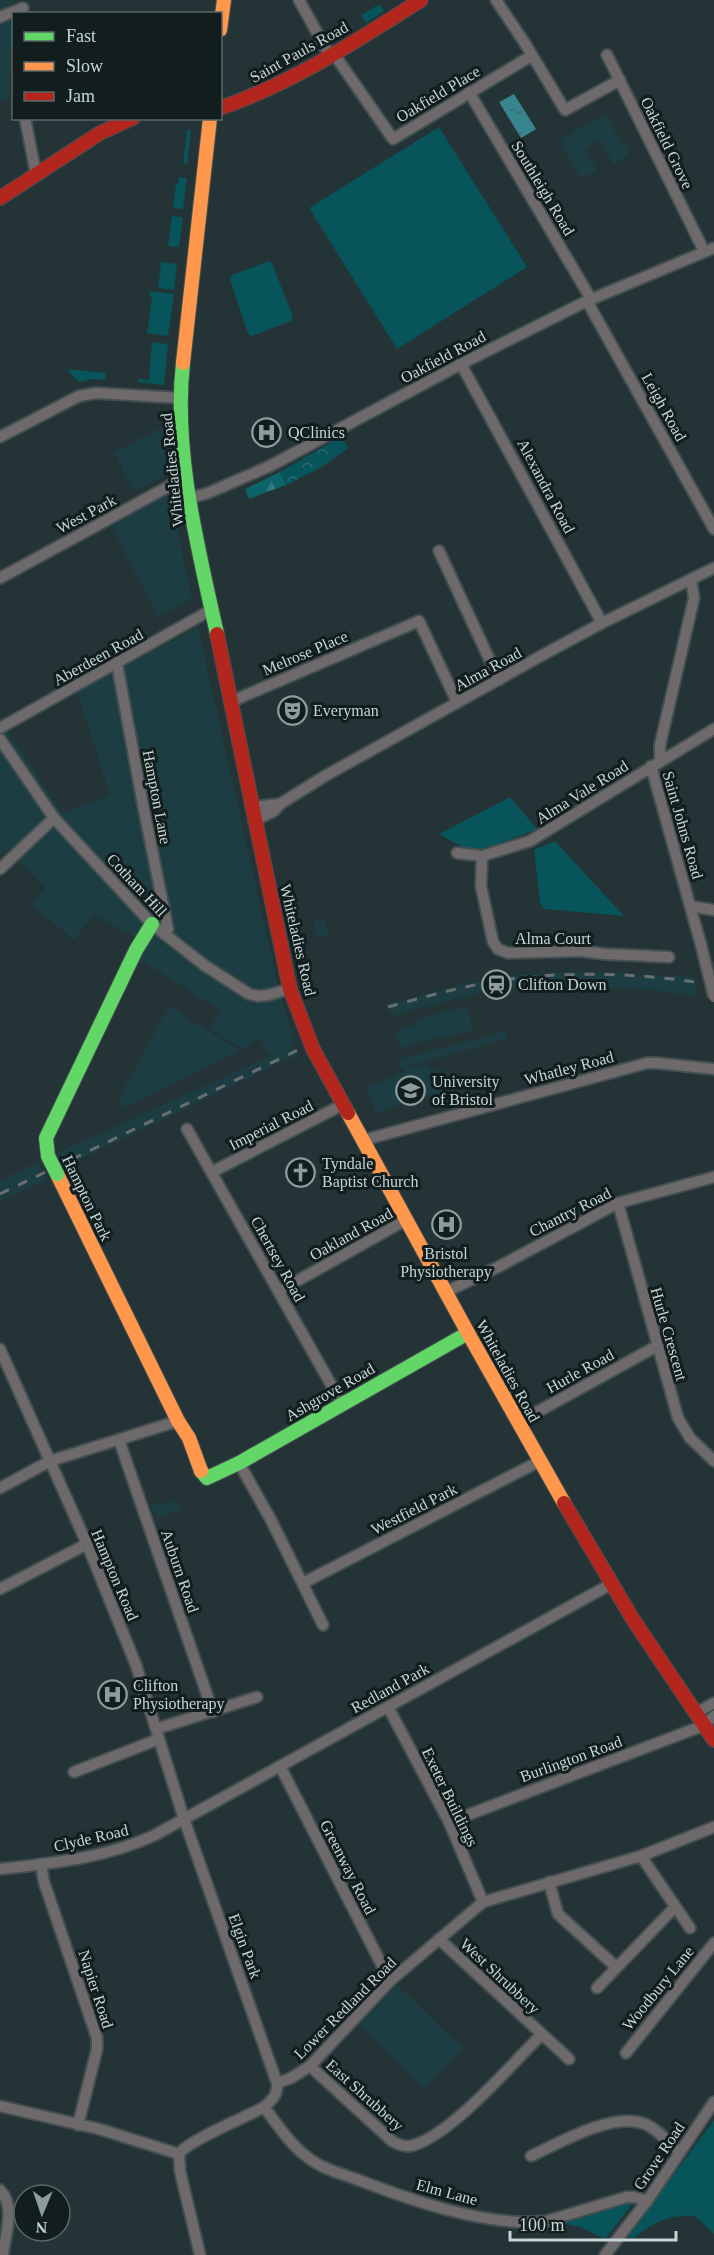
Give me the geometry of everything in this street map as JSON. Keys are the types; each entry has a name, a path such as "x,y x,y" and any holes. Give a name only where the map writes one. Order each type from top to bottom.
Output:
{"main road":[{"path":"222,15 224,0"},
{"name":"Saint Pauls Road","path":"222,107 263,92 332,55 421,0"},
{"path":"0,198 112,126 128,120"},
{"name":"Whiteladies Road","path":"210,120 181,398 186,477 211,610 290,989 313,1049 540,1461 611,1584 696,1713 709,1720 714,1740"},
{"name":"Hampton Park","path":"152,924 136,950 46,1138 46,1146 48,1156 178,1421 189,1438 203,1475 207,1478"},
{"name":"Ashgrove Road","path":"207,1478 239,1463 468,1333"}],"street":[{"path":"299,0 332,55"},
{"path":"496,0 565,110 620,80"},
{"path":"0,17 23,7"},
{"name":"Oakfield Place","path":"332,55 393,139 531,56"},
{"name":"Oakfield Grove","path":"607,55 709,250"},
{"name":"Southleigh Road","path":"469,93 589,300"},
{"path":"25,120 36,174"},
{"name":"Oakfield Road","path":"190,498 208,493 270,466 461,364 589,300 709,250"},
{"name":"Leigh Road","path":"589,300 714,529"},
{"name":"Alexandra Road","path":"461,364 602,623"},
{"path":"0,437 64,403 87,394 181,398"},
{"name":"West Park","path":"0,578 186,477"},
{"path":"439,551 499,680"},
{"name":"Alma Road","path":"253,814 280,804 325,776 602,623 714,568"},
{"name":"Saint Johns Road","path":"691,580 694,598 656,764 714,997"},
{"name":"Aberdeen Road","path":"0,728 211,610"},
{"name":"Melrose Place","path":"230,702 419,621 457,702"},
{"name":"Hampton Lane","path":"117,664 142,804 168,929 164,934"},
{"name":"Alma Vale Road","path":"457,853 482,856 545,834 714,729"},
{"name":"Cotham Hill","path":"0,739 57,821 152,924 241,990 258,996 290,989"},
{"path":"0,869 57,821"},
{"name":"Alma Court","path":"482,856 481,886 493,942 498,949 508,953 581,951 669,957"},
{"path":"690,906 714,910"},
{"name":"Whatley Road","path":"364,1140 646,1064 657,1063 714,1069"},
{"name":"Imperial Road","path":"212,1172 345,1104"},
{"name":"Chertsey Road","path":"187,1130 342,1404"},
{"name":"Chantry Road","path":"446,1292 498,1268 618,1203 714,1177"},
{"name":"Hurle Crescent","path":"618,1203 678,1418 690,1438 714,1461"},
{"name":"Oakland Road","path":"279,1291 406,1220"},
{"name":"Hurle Road","path":"519,1422 657,1346"},
{"name":"Hampton Road","path":"0,1349 87,1544 136,1665 184,1819"},
{"path":"0,1488 50,1461 178,1421"},
{"name":"Auburn Road","path":"119,1440 213,1712"},
{"name":"Westfield Park","path":"303,1583 540,1461"},
{"path":"239,1463 303,1583 322,1625"},
{"path":"0,1589 87,1544"},
{"name":"Redland Park","path":"184,1819 611,1584"},
{"path":"74,1772 158,1734 257,1697"},
{"path":"696,1713 714,1703"},
{"name":"Exeter Buildings","path":"388,1707 449,1822 483,1902"},
{"name":"Burlington Road","path":"449,1822 709,1720"},
{"name":"Greenway Road","path":"280,1766 390,1981"},
{"name":"Clyde Road","path":"0,1869 111,1852 135,1845 184,1819"},
{"name":"Elgin Park","path":"184,1819 277,2083"},
{"name":"Lower Redland Road","path":"277,2083 291,2078 310,2066 390,1981 483,1902 641,1856 714,1827"},
{"path":"641,1856 690,1928"},
{"name":"Napier Road","path":"41,1864 44,1882 97,2038 78,2125"},
{"path":"549,1882 558,1914 616,1967"},
{"path":"597,1988 675,1907"},
{"name":"West Shrubbery","path":"439,1939 569,2060"},
{"name":"Woodbury Lane","path":"626,2052 714,1943"},
{"name":"West Shrubbery","path":"434,2135 460,2116 541,2035"},
{"name":"East Shrubbery","path":"310,2066 392,2141 401,2146 413,2146 434,2135"},
{"path":"200,2255 180,2171 179,2154 182,2149 195,2141 264,2108 274,2099 278,2089 277,2083"},
{"name":"Grove Road","path":"606,2254 647,2201 714,2102"},
{"path":"0,2106 99,2129 179,2154"},
{"name":"Elm Lane","path":"264,2108 306,2156 323,2167 382,2189 488,2219 534,2223 548,2221 627,2197 647,2201"},
{"path":"531,2156 575,2135 609,2125 631,2122 648,2126 680,2152"},
{"path":"0,2190 6,2196 9,2205 3,2255"}],"shaded area":[{"path":"0,0 13,0 9,98 0,102"},
{"path":"606,115 622,145 625,144 629,152 628,156 613,164 600,140 585,148 597,170 581,179 559,139 575,133 574,131"},
{"path":"165,426 167,475 133,491 114,452"},
{"path":"170,493 192,599 158,617 110,524"},
{"path":"198,627 278,986 294,1041 291,1043 297,1055 66,1166 59,1152 271,1056 258,1037 244,1050 209,1028 221,1011 133,955 141,940 94,915 74,940 30,904 45,888 8,849 0,856 0,736 8,731 62,813 110,795 77,692"},
{"path":"325,920 328,936 316,938 313,922"},
{"path":"584,971 694,977 698,997 655,990 558,984 492,990 391,1016 388,1004 464,984 516,975"},
{"path":"169,1006 240,1051 125,1108 118,1100"},
{"name":"University of Bristol","path":"467,1006 473,1030 441,1039 439,1036 401,1048 395,1031 417,1024 416,1019"},
{"name":"University of Bristol","path":"506,1031 507,1039 401,1068 399,1059"},
{"name":"University of Bristol","path":"427,1064 429,1070 438,1069 440,1075 450,1073 455,1093 426,1099 423,1093 423,1095 376,1114 366,1087 405,1072 404,1069"},
{"path":"38,1162 47,1179 0,1201 0,1181"},
{"path":"177,1500 181,1509 156,1518 151,1505 158,1502 160,1506"},
{"path":"397,1985 463,2048 424,2089 359,2025"}],"green space":[{"path":"380,4 384,11 366,23 361,15"},
{"path":"439,127 527,267 397,349 309,208"},
{"path":"187,130 191,130 187,164 183,163"},
{"path":"179,177 187,178 183,209 173,208"},
{"path":"172,216 183,217 179,247 168,246"},
{"path":"269,261 272,263 293,317 291,321 252,336 248,334 230,279 232,275"},
{"path":"161,262 177,264 174,290 158,288"},
{"path":"150,291 174,294 168,336 146,333 152,296 149,296"},
{"path":"152,342 168,344 164,385 138,382 138,379 149,380"},
{"path":"68,369 106,373 105,380 93,379 79,382"},
{"path":"342,436 348,448 320,468 286,485 280,472"},
{"path":"280,472 286,485 249,499 245,489"},
{"path":"510,797 537,829 485,849 466,849 439,834"},
{"path":"555,841 624,916 544,909 540,903 534,850"},
{"path":"714,2120 714,2234 695,2216 685,2216 661,2221 632,2240 628,2236"},
{"path":"629,2202 633,2203 605,2239 580,2227 561,2223"}],"water":[{"path":"514,94 536,129 521,138 499,102"}],"railway":[{"path":"388,1007 469,986 542,976 616,975 666,978 714,985"},
{"path":"0,1194 298,1050"}],"traffic: fast":[{"path":"183,363 181,431 184,465 195,533 217,634"},
{"path":"48,1156 46,1138 136,950 152,924"},
{"path":"48,1156 57,1174"},
{"path":"201,1471 207,1478 239,1463 468,1333"}],"traffic: slow":[{"path":"222,15 224,0"},
{"path":"183,363 210,120"},
{"path":"348,1113 564,1503"},
{"path":"57,1174 178,1421 189,1438 201,1471"}],"traffic: jam":[{"path":"222,107 299,74 421,0"},
{"path":"0,198 100,133 129,120"},
{"path":"217,634 290,989 313,1049 348,1113"},
{"path":"564,1503 634,1621 714,1740"}],"place":[{"name":"QClinics","path":"267,432"},
{"name":"Everyman","path":"292,710"},
{"name":"Clifton Down","path":"497,984"},
{"name":"University of Bristol","path":"411,1090"},
{"name":"Tyndale Baptist Church","path":"301,1172"},
{"name":"Bristol Physiotherapy","path":"446,1225"},
{"name":"Clifton Physiotherapy","path":"112,1694"}]}
